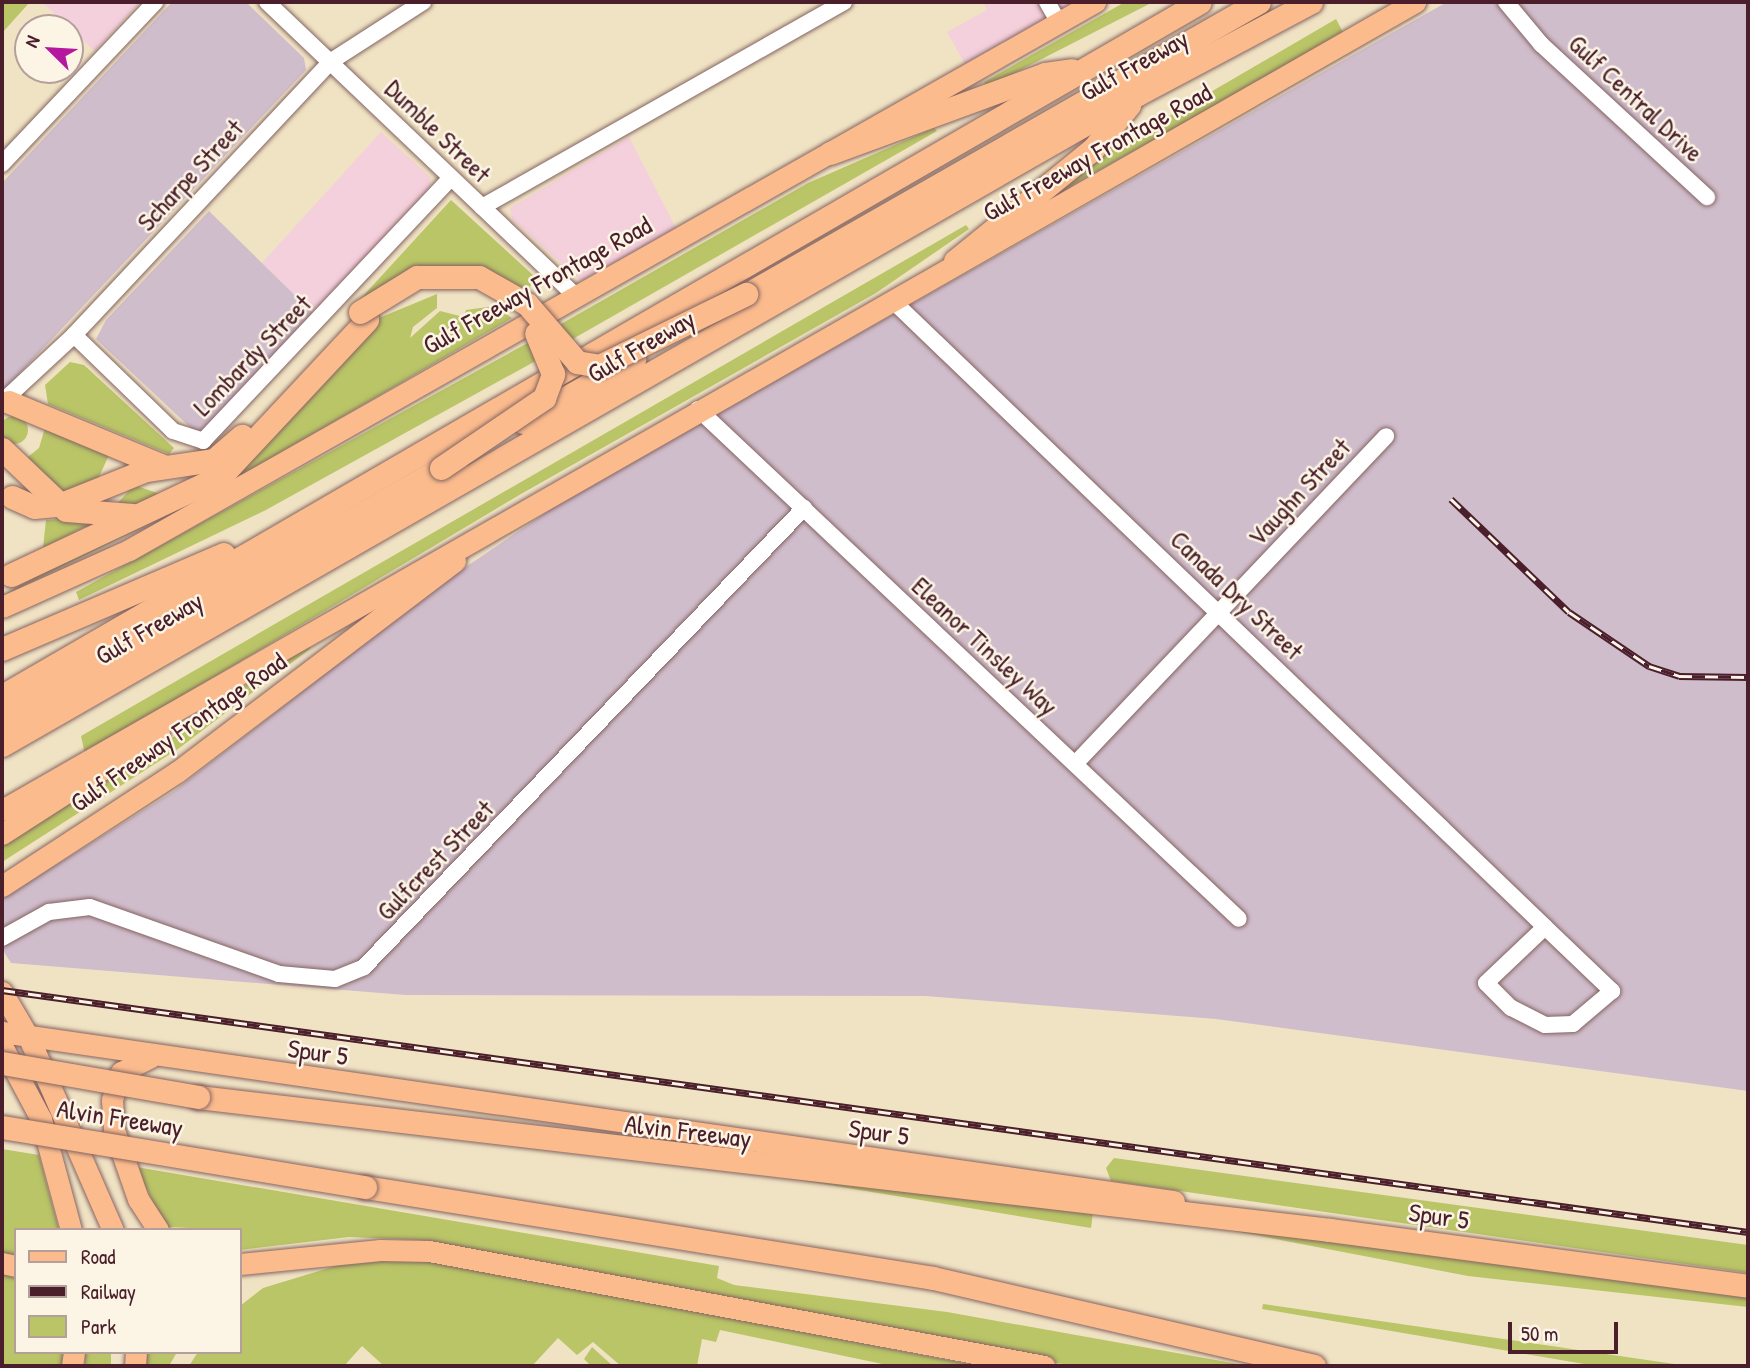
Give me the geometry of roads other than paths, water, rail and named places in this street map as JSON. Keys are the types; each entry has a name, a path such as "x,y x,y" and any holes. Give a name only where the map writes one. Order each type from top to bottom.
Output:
{"highway":[{"name":"Gulf Freeway","path":"7,722 260,543 868,199 1082,69 1200,2"},
{"name":"Gulf Freeway","path":"7,722 441,468 1259,2"},
{"name":"Gulf Freeway","path":"7,722 1138,94 1311,2"},
{"path":"830,153 1045,74 1082,69"},
{"path":"955,261 1093,149 1138,94"},
{"path":"12,497 34,507 59,505 131,475 165,467 198,465 226,452 363,316 417,277 479,277 527,304 577,362 599,366 746,294"},
{"path":"11,575 76,548 240,460 363,316 407,291 456,285 508,305 545,346 553,374 544,398 441,468"},
{"path":"5,402 165,467"},
{"path":"2,449 59,505 101,517 143,514"},
{"path":"76,548 131,475"},
{"path":"2,649 203,560 260,543"},
{"path":"2,1063 198,1097"},
{"path":"2,1079 198,1097"},
{"name":"Alvin Freeway","path":"198,1097 354,1120 1172,1215 1330,1230"},
{"name":"Alvin Freeway","path":"2,1127 933,1278 1314,1366"},
{"name":"Spur 5","path":"1330,1230 1748,1286"}],"main road":[{"name":"Gulf Freeway Frontage Road","path":"2,607 129,550 1095,2"},
{"name":"Gulf Freeway Frontage Road","path":"2,810 698,409 893,300 955,261 1415,2"},
{"path":"1389,19 1427,2"},
{"name":"Gulf Freeway Frontage Road","path":"2,886 177,772 515,516"},
{"path":"2,834 132,753 247,668"},
{"path":"2,992 29,1038 112,1228"},
{"name":"Spur 5","path":"2,1032 153,1056 1312,1220 1330,1230"},
{"path":"2,1046 41,1119 70,1228"},
{"path":"153,1056 121,1072 111,1100 114,1130 138,1199 157,1228"},
{"path":"242,1264 380,1250 429,1251 1044,1366"}],"street":[{"path":"2,164 155,2"},
{"name":"Dumble Street","path":"267,2 575,295"},
{"name":"Scharpe Street","path":"5,402 74,335 330,62 423,2"},
{"path":"482,207 844,2"},
{"path":"1047,2 1058,21"},
{"name":"Gulf Central Drive","path":"1506,2 1541,44 1707,197"},
{"name":"Lombardy Street","path":"74,335 173,431 203,441 452,178"},
{"name":"Canada Dry Street","path":"893,300 1612,991 1573,1024 1545,1025 1511,1008 1486,984 1545,927"},
{"name":"Eleanor Tinsley Way","path":"698,409 1239,919"},
{"name":"Vaughn Street","path":"1075,764 1386,436"},
{"name":"Gulfcrest Street","path":"2,937 49,912 90,907 279,974 335,979 364,967 804,509"}],"railway":[{"path":"1451,499 1569,612 1649,666 1679,676 1748,677"},
{"path":"2,990 1748,1232"}]}
